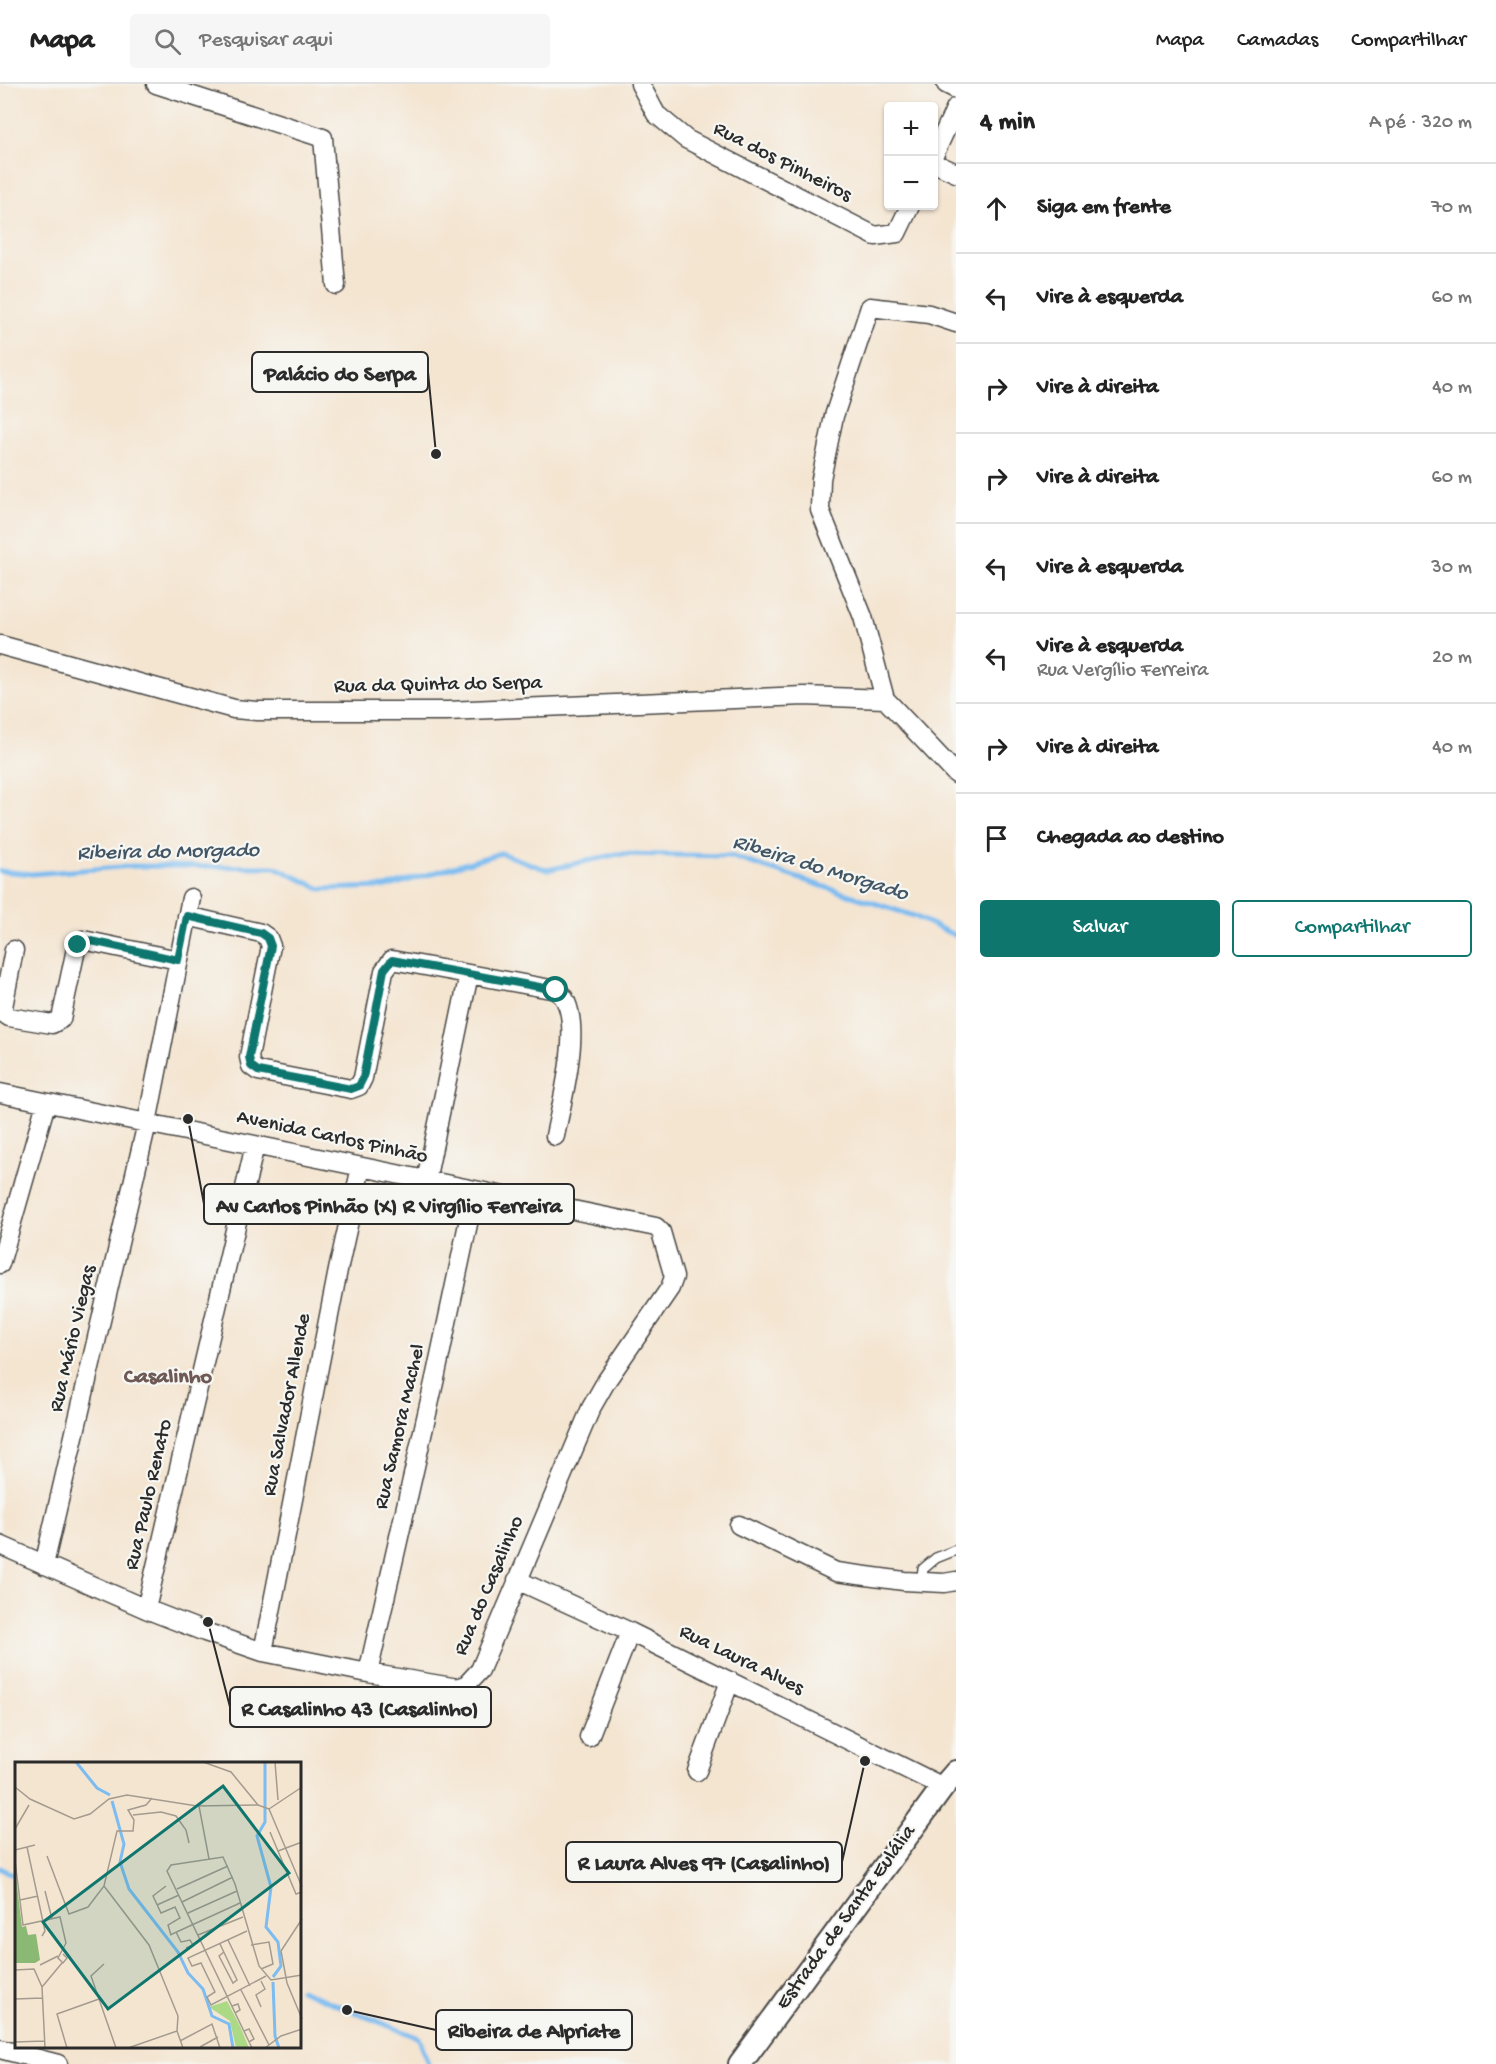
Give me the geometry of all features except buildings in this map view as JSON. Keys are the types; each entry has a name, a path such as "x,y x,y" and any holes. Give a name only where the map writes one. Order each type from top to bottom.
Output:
{"street":[{"path":"156,84 323,138 336,285"},
{"name":"Rua dos Pinheiros","path":"639,84 656,114 686,139 875,236 897,233 908,210"},
{"path":"946,84 956,88"},
{"path":"938,145 956,107"},
{"path":"938,165 956,173"},
{"path":"956,323 929,314 870,307 834,416 821,479 820,510 863,616 885,699 956,774"},
{"name":"Rua da Quinta do Serpa","path":"0,645 234,709 257,711 447,711 804,696 885,699"},
{"name":"Rua Mário Viegas","path":"44,1565 147,1123 190,898"},
{"path":"187,916 261,933 270,942 249,1057 251,1066 258,1071 351,1089 359,1086 363,1078 384,970 388,962 396,959 556,990 567,1001 572,1025 572,1043 555,1136"},
{"path":"14,950 2,1012 9,1017 52,1024 61,1018 76,949 83,940 178,960"},
{"path":"426,1181 469,974"},
{"name":"Avenida Carlos Pinhão","path":"0,1093 656,1227"},
{"path":"0,1264 46,1103"},
{"name":"Rua Paulo Renato","path":"146,1609 255,1145"},
{"name":"Rua Salvador Allende","path":"263,1652 338,1270 361,1167"},
{"name":"Rua Samora Machel","path":"368,1673 475,1191"},
{"name":"Rua do Casalinho","path":"0,1545 146,1609 263,1652 450,1688 458,1688 467,1684 480,1670 601,1389 672,1285 674,1278 661,1232 656,1227"},
{"path":"739,1525 836,1572 921,1582 956,1581"},
{"name":"Rua Laura Alves","path":"517,1580 730,1681 950,1780"},
{"path":"589,1737 630,1632"},
{"path":"697,1771 730,1681"},
{"name":"Estrada de Santa Eulália","path":"740,2064 950,1780"},
{"path":"0,2049 58,2064"}],"lane":[{"path":"921,1582 923,1569 936,1558 956,1550"}],"waterway":[{"name":"Ribeira do Morgado","path":"0,871 32,874 132,866 275,867 321,889 386,887 501,853 547,870 618,854 730,856 914,916 956,936"},
{"path":"0,1868 15,1876"},
{"path":"302,1991 419,2038 428,2064"}],"place":[{"name":"Palácio do Serpa","path":"436,454"},
{"name":"Av Carlos Pinhão (X) R Virgílio Ferreira","path":"188,1119"},
{"name":"R Casalinho 43 (Casalinho)","path":"208,1622"},
{"name":"R Laura Alves 97 (Casalinho)","path":"865,1761"},
{"name":"Ribeira de Alpriate","path":"347,2010"}],"district":[{"name":"Casalinho","path":"168,1378"}],"route":[{"path":"78,945 83,940 87,940 178,960 187,916 265,935 271,946 249,1057 251,1066 258,1071 351,1089 362,1082 384,970 388,962 392,960 556,990"}]}
